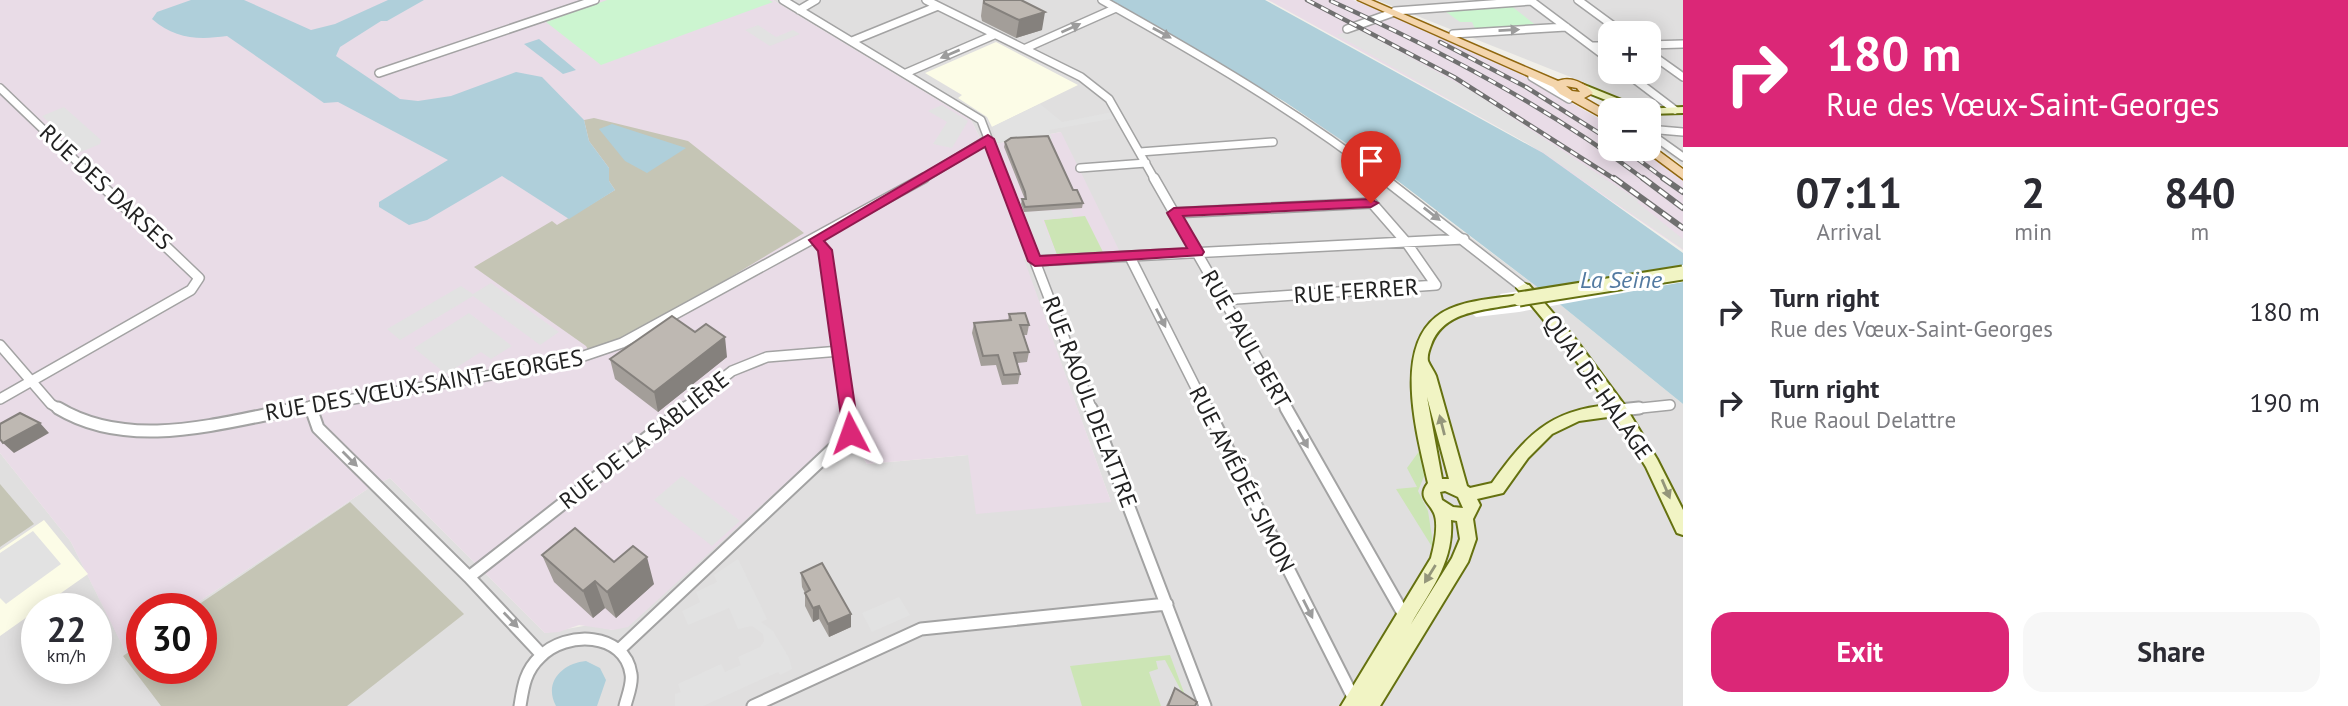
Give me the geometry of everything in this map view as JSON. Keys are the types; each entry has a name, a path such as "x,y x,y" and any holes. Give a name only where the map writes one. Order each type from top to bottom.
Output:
{"main road":[{"path":"1363,0 1452,34 1598,109"},
{"path":"1370,0 1561,88 1612,98"},
{"path":"1585,92 1598,106"},
{"path":"1661,110 1679,110"},
{"path":"1661,150 1683,167"},
{"path":"1661,157 1683,174"},
{"path":"1464,515 1442,509 1431,496 1436,485 1422,422 1419,386 1425,337 1431,328 1452,314 1469,310 1683,273"},
{"name":"QUAI DE HALAGE","path":"1524,288 1548,314 1620,410 1660,475 1683,528"},
{"path":"1358,704 1459,562 1468,539 1464,515 1472,505 1463,492 1429,376 1422,362"},
{"path":"1436,485 1447,484 1463,492 1497,488 1525,448 1554,423 1579,415 1620,410"},
{"path":"1358,704 1404,615 1443,550 1442,509"}],"street":[{"path":"379,73 595,0"},
{"name":"RUE RAOUL DELATTRE","path":"783,0 978,117 1205,706"},
{"path":"799,9 816,0"},
{"name":"RUE PAUL BERT","path":"926,0 994,35 1026,48 1103,92 1140,152 1404,615"},
{"path":"1102,0 1191,50 1332,138 1524,288"},
{"path":"1432,0 1440,7"},
{"path":"1348,29 1394,12 1530,0 1598,51"},
{"path":"1578,0 1607,21"},
{"path":"852,41 938,6"},
{"path":"1026,48 1116,8"},
{"path":"1452,34 1566,27"},
{"path":"905,73 994,35"},
{"path":"1661,45 1683,44"},
{"path":"1592,46 1598,46"},
{"path":"1661,61 1683,77"},
{"path":"1532,77 1561,88"},
{"path":"1642,84 1679,110"},
{"name":"RUE DES DARSES","path":"0,88 198,275 198,283 191,290 33,380"},
{"path":"1661,131 1683,132"},
{"name":"RUE DES VŒUX-SAINT-GEORGES","path":"0,345 51,404 95,424 140,432 168,430 547,366 604,351 816,240 967,155 988,139"},
{"path":"1661,141 1683,157"},
{"path":"1140,152 1273,142"},
{"path":"1080,168 1146,163"},
{"path":"1174,213 1371,203 1405,242"},
{"path":"1035,261 1464,239"},
{"path":"620,649 846,439 851,428 825,250 816,240"},
{"name":"RUE FERRER","path":"1223,300 1436,285 1405,242"},
{"name":"RUE AMÉDÉE SIMON","path":"1130,257 1358,704"},
{"name":"RUE DE LA SABLIÈRE","path":"469,577 732,371 767,357 840,351"},
{"path":"0,399 33,380"},
{"path":"1620,410 1670,405"},
{"path":"310,406 318,428 469,577 542,655"},
{"path":"753,706 921,629 1167,604"},
{"path":"520,706 526,677 542,655 559,643 579,637 606,640 620,649 629,661 632,675 626,706"}],"shaded area":[{"path":"0,0 773,0 971,120 980,138 995,144 1061,132 1120,252 1024,259 1111,502 976,514 968,455 867,464 844,430 628,627 613,630 579,625 559,632 545,633 390,478 369,488 212,593 126,593 125,651 112,625 112,593 96,593 71,542 0,453"},
{"path":"773,0 1108,0 1165,31 1328,130 1557,302 1683,404 1683,706 0,706 0,453 71,542 96,593 21,593 21,684 112,684 112,624 126,649 126,684 217,684 217,593 212,593 369,488 390,478 545,633 589,625 613,630 713,548 844,430 867,464 968,455 1111,502 1023,258 1061,132 995,144 980,138 971,120"},
{"path":"1268,0 1353,0 1450,39 1470,51 1477,49 1598,118 1598,161 1658,161 1683,181 1683,250 1527,143"},
{"path":"1377,0 1683,0 1683,166 1661,149 1661,98 1600,98 1588,84"},
{"path":"758,25 776,37 793,30 800,34 770,46 745,30"},
{"path":"1356,28 1470,90 1639,201 1637,202 1683,239 1683,249 1544,153 1337,35"},
{"path":"996,42 1078,85 992,127 987,117 958,98 962,95 925,73"},
{"path":"1040,104 1062,122 1112,112 1116,118 1049,130 1052,139 997,142 992,127"},
{"path":"942,105 968,121 952,148 933,144 947,122 928,111"},
{"path":"64,107 101,140 100,144 81,152 42,116"},
{"path":"594,118 688,141 804,233 637,333 590,353 586,346 474,267 552,221 557,225 615,190 609,181 609,168 589,141 584,120"},
{"path":"1071,209 1074,217 1042,220 1057,255 1042,256 1024,212"},
{"path":"491,283 559,332 540,345 473,296 400,340 387,329 461,286 473,294"},
{"path":"469,313 512,346 491,359 481,352 446,374 414,348"},
{"path":"682,476 740,521 712,546 654,500"},
{"path":"0,484 34,524 0,547"},
{"path":"350,502 464,614 347,706 161,706 144,684 217,684 216,593"},
{"path":"44,520 88,574 61,593 21,593 21,621 0,636 0,550"},
{"path":"33,531 61,564 6,604 0,598 0,553"},
{"path":"738,559 767,619 761,622 773,631 789,658 792,669 780,675 778,672 703,706 675,706 675,694 681,692 678,684 721,664 725,672 741,665 738,657 760,647 764,641 763,634 752,626 738,629 729,608 688,625 682,611 700,602 696,592 717,582 714,575"},
{"path":"899,597 910,615 872,632 862,613"}],"green space":[{"path":"607,0 773,2 601,65 546,22"},
{"path":"1510,5 1538,27 1476,31 1472,22 1460,22 1442,9"},
{"path":"1085,216 1103,252 1057,255 1044,220"},
{"path":"1420,450 1425,474 1418,491 1428,511 1434,550 1396,489 1417,487 1407,468"},
{"path":"1170,655 1189,706 1165,660 1156,661 1158,669 1149,672 1161,706 1082,706 1070,666"}],"water":[{"path":"191,0 244,0 311,30 335,24 388,0 424,0 387,21 381,21 340,47 336,56 400,99 418,101 451,96 516,72 542,77 584,120 589,141 609,168 609,181 615,190 569,219 502,176 427,220 409,225 379,207 379,202 448,160 338,102 324,103 227,36 206,38 178,34 152,19 157,12"},
{"name":"La Seine","path":"1108,0 1265,0 1543,153 1683,253 1683,404 1557,302 1365,156 1285,102"},
{"path":"539,39 576,70 563,74 524,44"},
{"path":"612,124 686,148 647,173 625,161 599,129"},
{"path":"586,661 600,668 606,680 597,706 556,706 552,689 558,675 570,666"}],"pier":[{"path":"1683,265 1683,282 1519,312 1476,317 1461,303 1501,296 1500,294"}],"building":[{"path":"984,0 1021,0 1045,12 1019,20 984,3"},
{"path":"1048,136 1073,190 1077,190 1083,203 1025,207 1022,199 1026,199 1025,192 1005,142 1011,138"},
{"path":"1025,313 1029,325 1020,325 1029,352 1014,353 1020,374 1004,375 998,355 983,356 974,323 1011,320 1009,314"},
{"path":"672,316 695,332 706,324 725,337 654,392 610,359"},
{"path":"20,413 40,423 3,443 0,439 0,424"},
{"path":"575,528 614,562 633,546 647,557 607,592 595,581 583,591 542,555"},
{"path":"822,563 851,614 828,624 819,606 813,608 805,593 810,590 801,573"},
{"path":"1175,688 1197,702 1195,706 1168,706"}],"railway":[{"path":"1307,0 1454,77 1616,180"},
{"path":"1331,1 1453,60 1532,104 1645,180"},
{"path":"1440,42 1526,87 1598,132"},
{"path":"1640,161 1666,180"},
{"path":"1614,178 1683,228"},
{"path":"1643,178 1683,208"},
{"path":"1663,178 1683,192"}],"route":[{"path":"850,433 848,401 825,250 816,240 967,155 988,139 1035,261 1196,252 1174,213 1371,203"}]}
